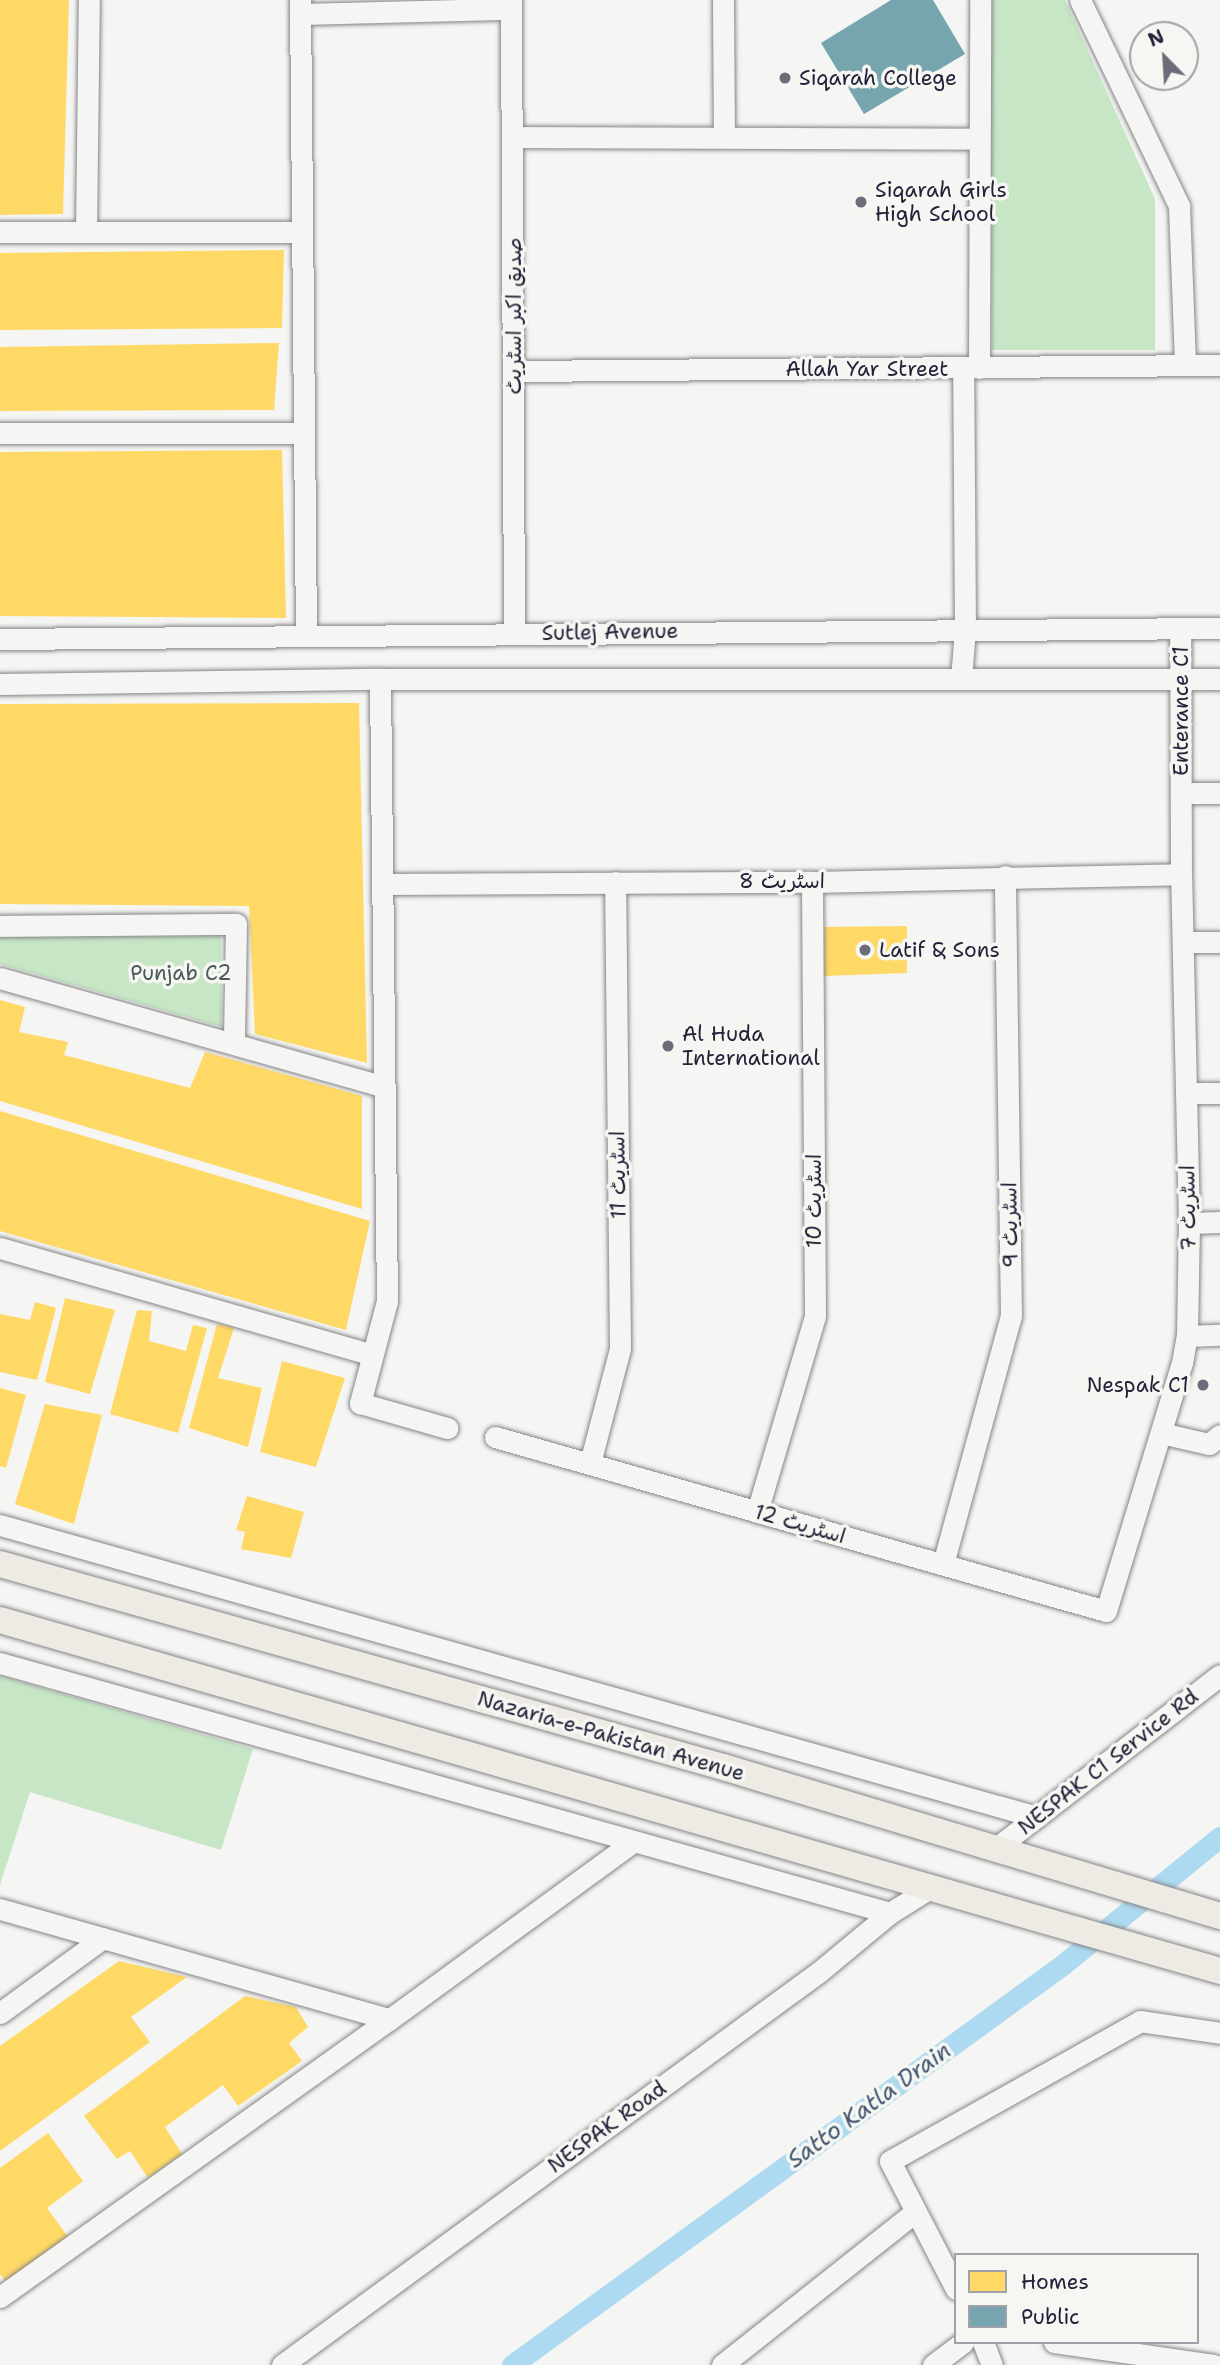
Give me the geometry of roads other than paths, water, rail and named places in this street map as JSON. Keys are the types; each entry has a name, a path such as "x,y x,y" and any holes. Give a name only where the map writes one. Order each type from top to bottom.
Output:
{"main road":[{"name":"Nazaria-e-Pakistan Avenue","path":"0,1564 723,1767 1220,1916"},
{"path":"0,1620 1220,1971"}],"street":[{"path":"86,232 89,0"},
{"path":"723,0 724,138"},
{"path":"961,679 965,629 979,139 980,0"},
{"path":"1080,0 1179,205 1185,365"},
{"path":"306,635 300,7 511,5"},
{"name":"صدیق اکبر اسٹریٹ","path":"511,5 514,633"},
{"path":"513,137 979,139"},
{"path":"0,232 302,232"},
{"name":"Allah Yar Street","path":"514,371 1220,365"},
{"path":"0,433 302,433"},
{"name":"Enterance C1","path":"1180,628 1182,793"},
{"name":"Sutlej Avenue","path":"0,639 1220,628"},
{"path":"0,684 380,680 1220,680"},
{"path":"380,680 387,1301 360,1404 447,1428"},
{"path":"1182,793 1220,793"},
{"name":"اسٹریٹ 7","path":"1106,1611 1161,1433 1187,1336 1189,1223 1181,874 1182,793"},
{"name":"اسٹریٹ 8","path":"382,884 812,882 1181,874"},
{"name":"اسٹریٹ 9","path":"943,1564 1011,1316 1005,876"},
{"name":"اسٹریٹ 11","path":"590,1463 620,1349 615,882"},
{"name":"اسٹریٹ 10","path":"757,1512 815,1315 812,882"},
{"path":"0,926 236,924 234,1042"},
{"path":"1183,942 1220,942"},
{"path":"0,978 234,1042 384,1087"},
{"path":"1186,1093 1220,1093"},
{"path":"1189,1223 1220,1222"},
{"path":"0,1248 372,1355"},
{"path":"1187,1336 1220,1335"},
{"path":"1161,1433 1209,1444 1220,1435"},
{"name":"اسٹریٹ 12","path":"495,1437 1106,1611"},
{"path":"0,1525 1037,1817"},
{"path":"0,1663 631,1843 890,1913"},
{"name":"NESPAK C1 Service Rd","path":"995,1849 1220,1675"},
{"path":"0,2297 390,2019 631,1843"},
{"name":"NESPAK Road","path":"282,2365 819,1972 890,1913 930,1888"},
{"path":"0,1909 390,2019"},
{"path":"0,2013 103,1938"},
{"path":"954,2285 890,2161 1140,2021 1220,2033"},
{"path":"722,2365 915,2212"},
{"path":"933,2365 960,2344"},
{"path":"984,2344 992,2365"},
{"path":"1067,2344 1208,2365"}],"waterway":[{"name":"Satto Katla Drain","path":"512,2365 1061,1966 1220,1837"}],"place":[{"name":"Siqarah College","path":"785,78"},
{"name":"Siqarah Girls High School","path":"861,202"},
{"name":"Latif & Sons","path":"865,950"},
{"name":"Al Huda International","path":"668,1046"},
{"name":"Nespak C1","path":"1203,1385"}],"park label":[{"name":"Punjab C2","path":"181,973"}]}
